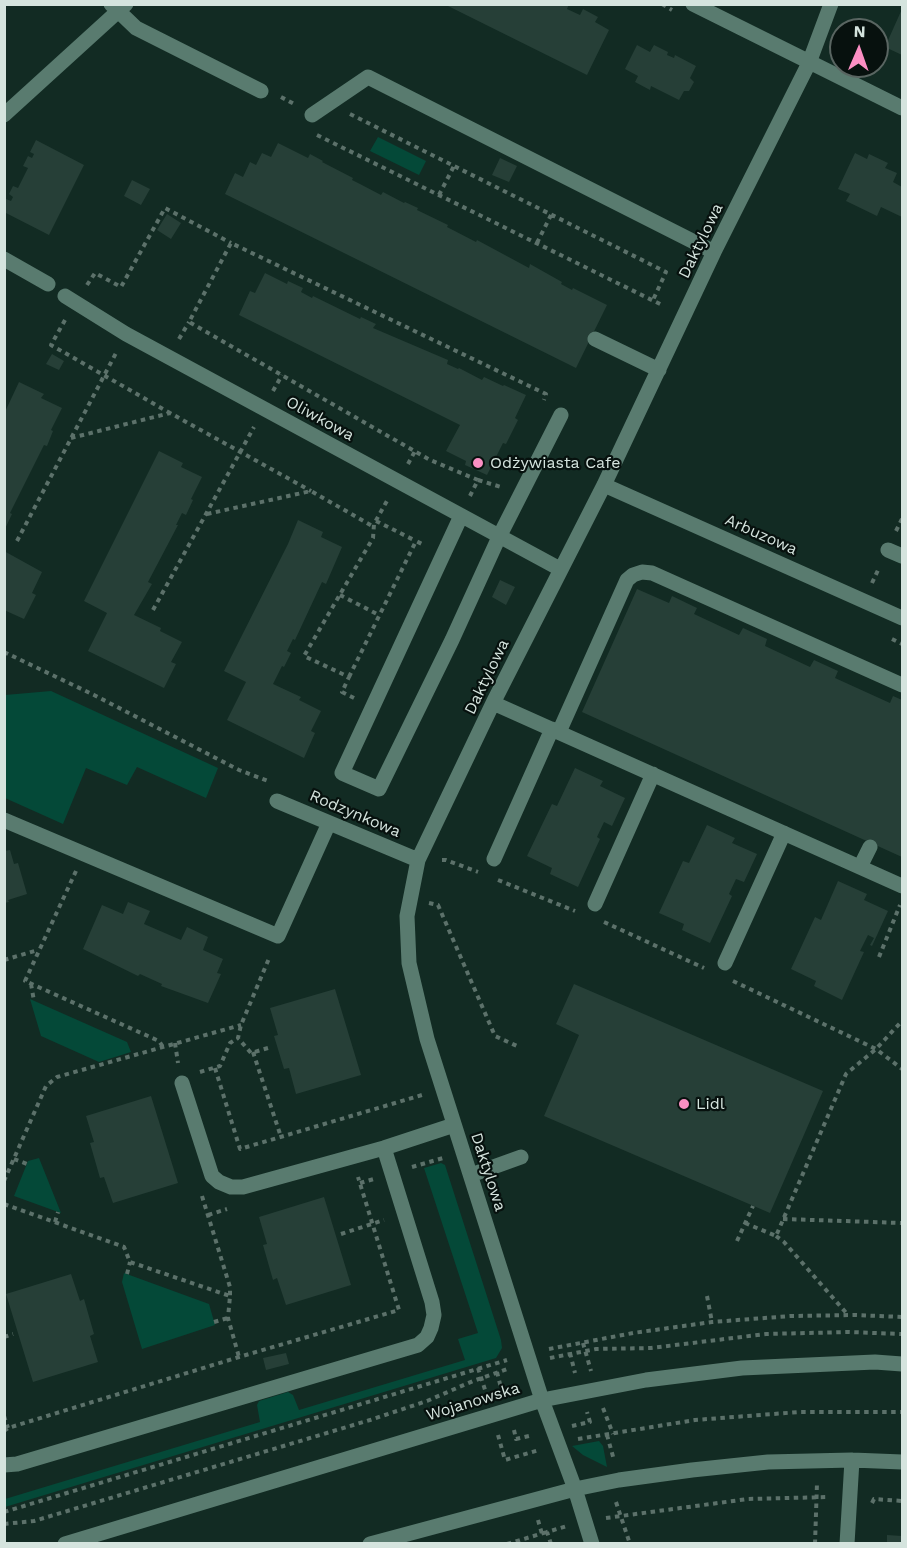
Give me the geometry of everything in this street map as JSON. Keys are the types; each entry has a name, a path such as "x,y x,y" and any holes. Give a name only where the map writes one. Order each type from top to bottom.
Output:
{"street":[{"path":"693,4 903,108"},
{"name":"Daktylowa","path":"592,1544 575,1489 542,1400 427,1040 409,963 407,916 418,860 560,569 604,485 714,252 809,63 831,4"},
{"path":"4,115 118,7 136,28 261,91"},
{"path":"312,115 368,77 714,252"},
{"path":"4,259 48,284"},
{"name":"Oliwkowa","path":"70,299 126,334 560,569"},
{"path":"595,339 659,370"},
{"path":"461,516 342,773 379,789 452,640 499,537 561,415"},
{"name":"Arbuzowa","path":"604,485 903,618"},
{"path":"888,550 903,556"},
{"path":"494,860 627,580 633,575 642,572 652,573 903,685"},
{"path":"494,703 903,886"},
{"path":"596,912 653,774"},
{"name":"Rodzynkowa","path":"278,801 418,860"},
{"path":"4,820 278,936 329,823"},
{"path":"726,971 784,833"},
{"path":"860,867 870,847"},
{"path":"182,1083 212,1176 231,1187 243,1187 384,1148 454,1125"},
{"path":"4,1466 418,1345 427,1337 431,1328 433,1308 384,1148"},
{"path":"471,1175 522,1157"},
{"name":"Wojanowska","path":"65,1544 542,1400 646,1380 742,1368 875,1362 903,1364"},
{"path":"370,1544 575,1489 610,1482 757,1463 852,1460 903,1462"},
{"path":"848,1544 852,1460"}],"path":[{"path":"334,99 344,111 666,272 653,300"},
{"path":"312,115 301,127 662,304"},
{"path":"439,195 454,166"},
{"path":"374,527 51,345 70,299 95,273 121,287 165,208 231,243 546,394 541,405"},
{"path":"537,243 551,215"},
{"path":"231,243 189,321 415,451 500,489 506,478"},
{"path":"17,541 126,334"},
{"path":"153,610 282,375"},
{"path":"71,438 170,413"},
{"path":"349,677 304,656 374,538 376,520 415,451"},
{"path":"461,516 478,480"},
{"path":"206,514 311,491"},
{"path":"376,520 443,554"},
{"path":"373,707 342,692 416,541"},
{"path":"340,595 379,615"},
{"path":"4,652 94,695 239,770 284,787 278,801"},
{"path":"418,860 446,860 478,873"},
{"path":"78,867 25,981 159,1041 163,1047"},
{"path":"489,877 576,911"},
{"path":"879,957 903,900"},
{"path":"426,902 438,905 495,1036 517,1046"},
{"path":"596,912 705,968"},
{"path":"278,936 241,1025 238,1038 253,1052 281,1137"},
{"path":"4,960 39,950"},
{"path":"726,971 876,1049 903,1069"},
{"path":"31,984 34,1001"},
{"path":"776,1236 846,1074 876,1049 903,1021"},
{"path":"4,1181 46,1086 57,1077 241,1025"},
{"path":"253,1052 268,1048"},
{"path":"215,1068 240,1149 442,1088"},
{"path":"404,1170 463,1152"},
{"path":"14,1159 27,1164"},
{"path":"4,1416 6,1429 399,1310 356,1170"},
{"path":"200,1193 230,1287 228,1318 239,1357"},
{"path":"4,1204 124,1247 130,1262 127,1275"},
{"path":"737,1241 753,1206"},
{"path":"208,1215 231,1208"},
{"path":"55,1222 58,1212"},
{"path":"341,1234 405,1214"},
{"path":"783,1219 903,1223"},
{"path":"745,1223 776,1236 784,1242 848,1315"},
{"path":"130,1262 230,1296"},
{"path":"707,1296 712,1322"},
{"path":"541,1350 633,1333 712,1322 791,1316 903,1317"},
{"path":"214,1322 228,1318"},
{"path":"544,1360 585,1350 651,1348 766,1334 849,1332 903,1334"},
{"path":"4,1337 13,1334"},
{"path":"583,1343 592,1373"},
{"path":"570,1353 576,1378"},
{"path":"4,1512 512,1358"},
{"path":"4,1524 34,1521 370,1420 518,1366"},
{"path":"478,1368 488,1401"},
{"path":"497,1372 503,1395"},
{"path":"601,1402 613,1434"},
{"path":"566,1427 590,1422 585,1406"},
{"path":"496,1428 505,1460 569,1441 695,1420 799,1412 903,1412"},
{"path":"512,1425 516,1439 536,1434"},
{"path":"869,1507 874,1499 875,1461"},
{"path":"610,1482 630,1544"},
{"path":"814,1544 817,1496"},
{"path":"585,1521 748,1499 817,1496 903,1501"},
{"path":"507,1544 547,1532"}],"green space":[{"path":"378,137 426,161 419,175 370,151"},
{"path":"51,691 218,768 206,798 137,767 127,785 86,768 63,824 5,798 5,695"},
{"path":"30,999 127,1042 131,1052 99,1062 41,1036"},
{"path":"39,1158 61,1213 14,1196 28,1161"},
{"path":"441,1163 445,1165 501,1340 502,1348 496,1358 5,1507 5,1499 260,1422 257,1405 259,1401 288,1392 293,1395 299,1410 465,1360 458,1339 478,1333 424,1168"},
{"path":"124,1273 209,1304 215,1325 142,1349 122,1282"},
{"path":"599,1441 603,1446 607,1467 583,1455 572,1446"}],"building":[{"path":"444,4 569,4 567,9 580,15 583,9 598,17 595,22 609,30 587,75"},
{"path":"902,9 902,55 889,49 889,38"},
{"path":"637,45 650,52 654,45 668,52 667,55 674,58 675,55 696,66 690,78 694,82 689,91 684,91 679,100 651,86 650,90 635,82 638,76 625,69"},
{"path":"36,140 84,165 49,235 4,212 6,199 11,201 13,197 9,194 13,186 18,188 28,168 23,166 28,156 32,158 34,154 30,152"},
{"path":"278,143 308,158 310,154 381,195 383,192 418,208 417,210 476,242 477,240 529,268 530,264 572,290 573,288 607,305 576,368 225,194 235,173 243,177 250,162 256,165 262,153 271,157"},
{"path":"855,153 867,159 869,154 888,163 885,168 897,173 893,182 902,187 902,217 881,207 877,216 846,201 850,194 838,189"},
{"path":"500,158 517,166 509,182 492,175"},
{"path":"132,180 150,189 141,205 124,196"},
{"path":"167,214 181,223 171,239 157,230"},
{"path":"265,273 287,284 288,281 303,288 301,292 312,298 313,296 360,319 361,317 376,324 373,328 448,360 447,364 482,380 484,377 526,395 515,418 518,420 487,475 465,465 466,461 446,451 460,425 239,315 250,291 255,293"},
{"path":"52,354 64,361 59,370 46,364"},
{"path":"19,382 44,394 41,398 62,408 51,430 53,431 47,446 44,445 10,513 12,514 4,531 4,414"},
{"path":"159,451 183,463 181,467 202,477 186,515 182,513 148,582 152,584 134,615 161,628 160,631 182,642 171,662 176,664 164,688 88,651 107,613 84,601"},
{"path":"298,520 323,532 321,537 342,547 326,584 322,582 295,640 293,639 287,651 291,653 273,684 301,697 299,700 321,711 311,731 315,733 304,758 227,720 246,682 224,671"},
{"path":"4,551 42,572 32,593 36,595 24,619 4,610"},
{"path":"500,580 515,587 506,605 492,597"},
{"path":"637,589 669,603 672,596 697,608 694,614 739,635 743,628 767,639 765,646 810,667 814,660 838,671 835,678 890,703 893,696 902,700 902,857 582,712"},
{"path":"575,768 603,781 600,786 625,798 612,826 604,822 597,837 600,839 578,887 550,874 552,868 527,856 552,804 557,806"},
{"path":"707,825 735,838 732,843 757,854 744,882 736,879 729,894 732,896 710,943 682,930 684,924 659,913 683,861 689,863"},
{"path":"10,850 14,864 18,863 27,894 4,903 4,851"},
{"path":"838,881 867,894 864,900 888,911 872,946 870,945 874,938 868,935 860,951 864,952 842,1000 814,986 816,981 791,969 815,917 821,920"},
{"path":"128,902 150,911 144,924 181,940 187,927 208,937 203,950 223,959 217,973 221,974 208,1003 161,986 162,984 140,974 138,976 83,949 102,905 123,914"},
{"name":"Lidl","path":"574,984 823,1091 770,1213 544,1116 579,1035 556,1024"},
{"path":"335,989 361,1075 296,1094 289,1068 284,1069 274,1036 278,1035 270,1008"},
{"path":"151,1096 178,1183 113,1203 104,1177 100,1178 90,1143 94,1142 86,1116"},
{"path":"324,1197 351,1285 286,1305 277,1278 273,1280 263,1245 267,1244 259,1217"},
{"path":"71,1274 80,1301 84,1299 94,1334 90,1336 98,1362 33,1382 6,1294"},
{"path":"286,1353 289,1364 266,1370 263,1358"},
{"path":"887,1535 902,1536 902,1544 887,1544"}],"place":[{"name":"Odżywiasta Cafe","path":"478,463"},
{"name":"Lidl","path":"684,1104"}]}
